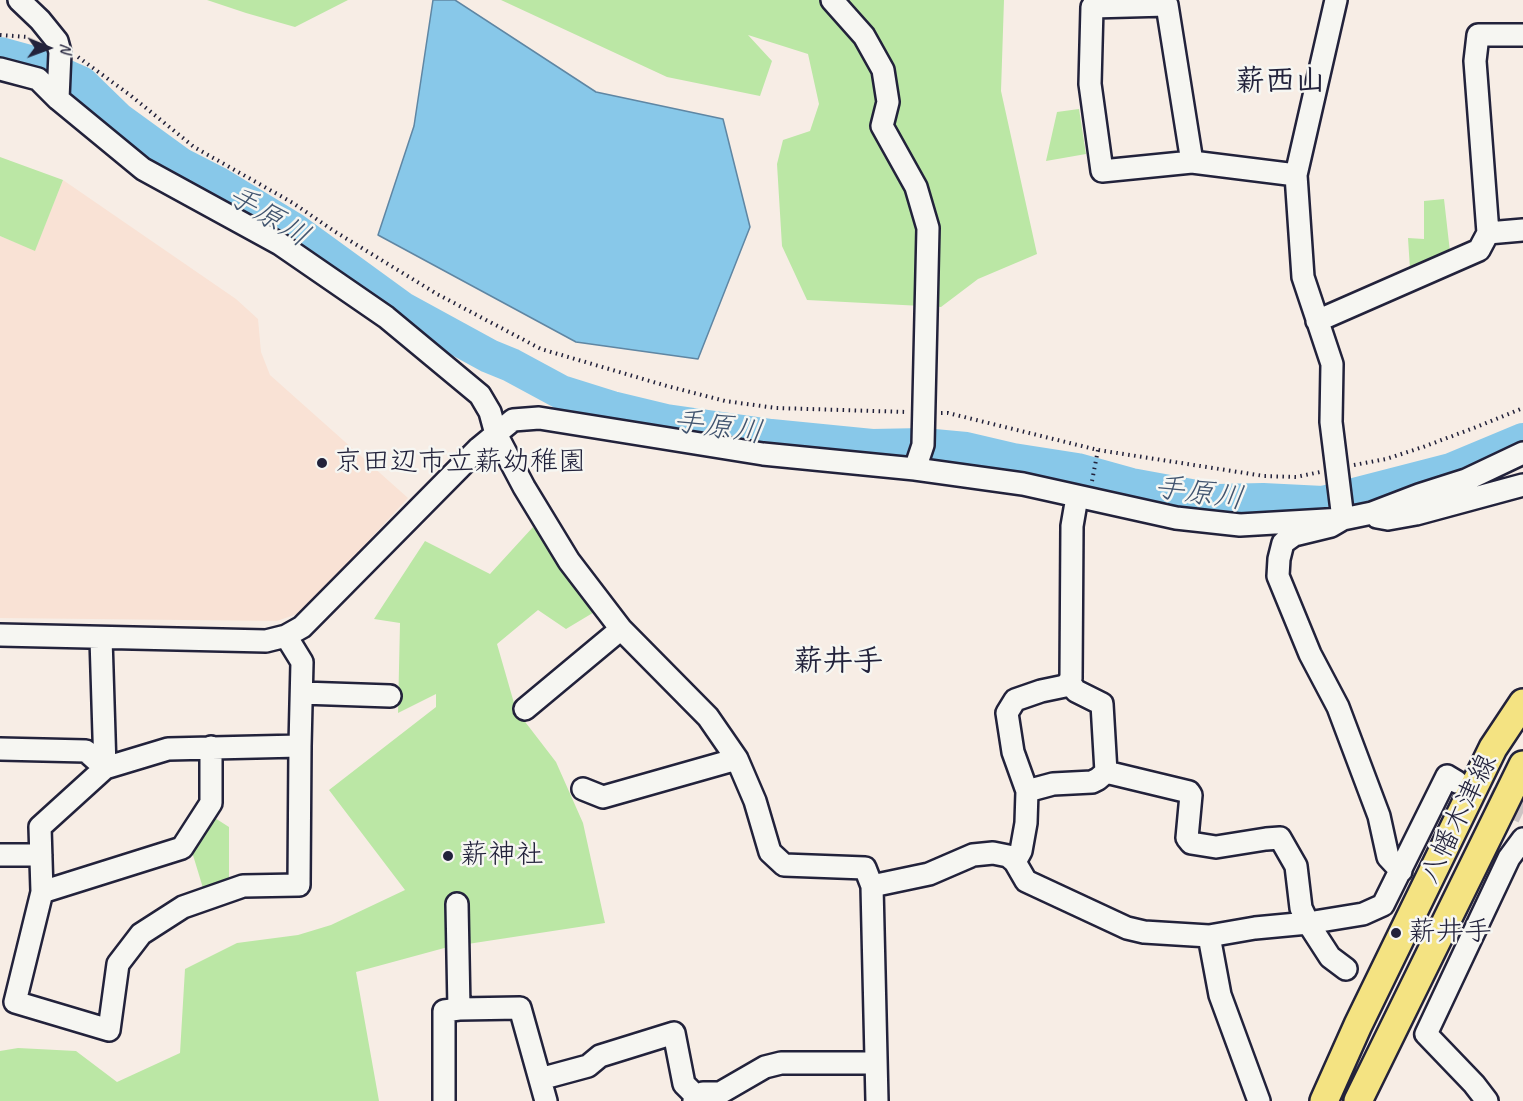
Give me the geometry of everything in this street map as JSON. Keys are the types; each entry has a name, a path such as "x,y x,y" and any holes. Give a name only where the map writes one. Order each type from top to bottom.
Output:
{"main road":[{"name":"八幡木津線","path":"1324,1101 1358,1025 1493,748 1523,703"},
{"name":"八幡木津線","path":"1358,1101 1523,765"}],"street":[{"path":"19,0 40,20 58,47 58,94"},
{"path":"832,0 864,36 883,70 888,102 882,126 916,187 928,228 923,445 915,469"},
{"path":"1336,0 1296,175 1303,277 1332,364 1331,423 1338,470 1349,514"},
{"path":"1192,162 1167,5 1092,7 1090,84 1102,171 1192,162 1296,175"},
{"path":"1317,321 1479,250 1488,234 1475,61 1478,35 1523,35"},
{"path":"0,69 38,79 143,169 280,244 386,317 480,395 490,412 496,434 524,488 569,561 621,629 708,717 737,759 755,801 770,852 784,865 865,868 872,886 877,1101"},
{"path":"1488,234 1523,230"},
{"path":"0,635 266,641 286,636 302,627 479,448 513,420 539,418 763,454 915,469 1023,484 1176,518 1240,525 1372,513 1466,480 1523,453"},
{"path":"1401,871 1388,856 1379,816 1338,707 1310,654 1278,576 1283,543 1294,535 1331,526 1349,514 1388,519 1416,514 1523,484"},
{"path":"1015,862 1021,851 1026,824 1027,791 1013,752 1007,713 1015,700 1041,691 1065,687 1071,679 1072,526 1082,498"},
{"path":"525,709 621,629"},
{"path":"286,636 302,662 299,885 243,886 183,907 141,934 118,964 109,1030 15,1002 42,892 40,827 105,768 168,748 300,746"},
{"path":"101,638 105,768"},
{"path":"1069,682 1076,691 1102,704 1106,772"},
{"path":"302,693 390,696"},
{"path":"42,892 182,848 211,803 211,747"},
{"path":"0,749 86,751 105,768"},
{"path":"584,789 603,797 737,759"},
{"path":"1027,791 1053,784 1092,782 1106,772"},
{"path":"1106,772 1189,792 1191,795 1187,838 1191,843 1216,848 1266,838 1280,838 1296,866 1301,908 1308,923 1330,957 1346,969"},
{"path":"872,886 929,874 973,855 993,853 1008,856 1015,862 1026,881 1127,928 1144,932 1209,936 1363,914 1383,905 1447,776 1457,782"},
{"path":"1487,1101 1474,1084 1426,1034 1509,858 1523,839"},
{"path":"0,855 41,855"},
{"path":"457,904 459,1009"},
{"path":"1209,936 1220,995 1259,1101"},
{"path":"444,1101 444,1011 520,1008 546,1101"},
{"path":"540,1079 588,1066 600,1056 674,1033 684,1084 695,1098 703,1093 720,1093 765,1067 781,1063 876,1064"}],"path":[{"path":"58,47 130,95 194,147 293,202 334,231 437,294 541,349 725,401 776,408 948,413 1098,450 1264,476 1296,477 1386,459 1523,408"},
{"path":"1082,498 1098,450"}],"shaded area":[{"path":"63,180 236,299 258,319 261,352 270,375 408,498 313,601 297,614 277,621 0,618 0,236 35,250"}],"green space":[{"path":"207,0 348,0 295,27"},
{"path":"501,0 1004,0 1001,91 1037,254 978,279 941,307 807,300 782,246 777,164 783,140 810,131 819,104 808,54 748,35 772,61 760,96 667,77"},
{"path":"1079,109 1086,154 1046,161 1057,112"},
{"path":"0,157 63,180 35,251 0,236"},
{"path":"1444,199 1450,252 1410,269 1408,238 1424,239 1424,201"},
{"path":"533,527 596,611 566,629 538,610 497,644 516,710 556,762 583,823 605,923 448,947 356,972 379,1101 0,1101 0,1051 18,1048 76,1051 117,1082 180,1053 185,969 237,943 298,935 331,925 405,890 329,790 436,707 436,694 398,713 400,623 374,619 425,541 490,574"},
{"path":"207,813 229,827 229,879 203,888 189,842"}],"water":[{"path":"433,0 455,0 596,92 723,119 750,227 698,359 576,342 378,235 414,126"}],"waterway":[{"name":"手原川","path":"0,54 40,65 81,83 118,119 180,164 217,183 293,229 403,309 561,392 612,408 666,421 771,436 872,446 923,445 966,449 1013,460 1077,470 1131,485 1218,501 1263,500 1323,503 1451,470 1523,440"}],"tunnel":[{"path":"1461,784 1523,813"}],"place":[{"name":"京田辺市立薪幼稚園","path":"322,463"},
{"name":"薪神社","path":"448,856"},
{"name":"薪井手","path":"1396,933"}],"district":[{"name":"薪西山","path":"1280,82"},
{"name":"薪井手","path":"838,662"}]}
